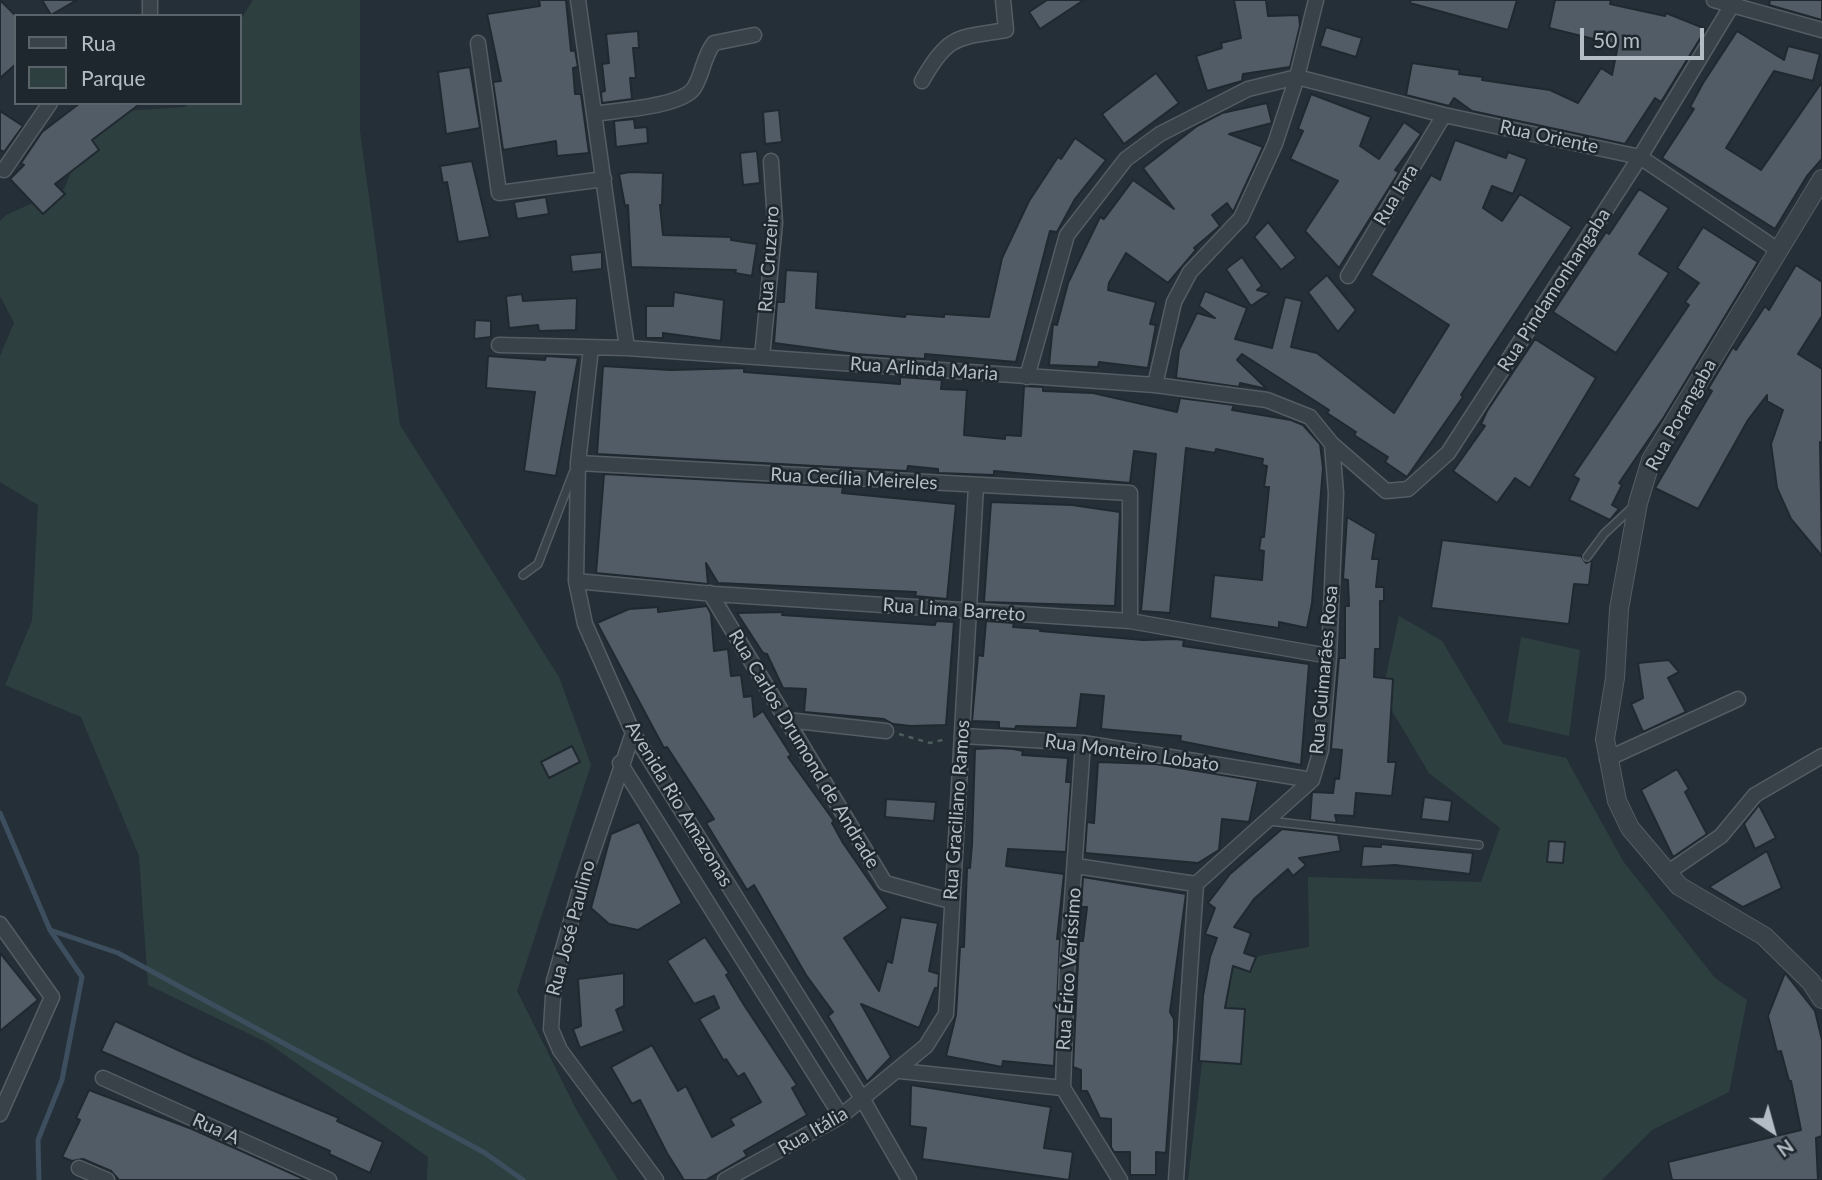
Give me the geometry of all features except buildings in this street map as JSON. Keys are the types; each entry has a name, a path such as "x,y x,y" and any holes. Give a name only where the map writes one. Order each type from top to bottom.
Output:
{"street":[{"path":"578,0 626,348"},
{"path":"922,81 933,61 958,37 1006,30 1003,0"},
{"path":"1155,385 1174,302 1189,272 1241,218 1275,144 1297,77 1316,0"},
{"path":"1714,0 1734,3 1822,30"},
{"name":"Rua Pindamonhangaba","path":"1332,444 1386,491 1408,489 1448,453 1640,157 1734,3"},
{"path":"594,114 682,98 696,85 703,60 714,43 754,35"},
{"path":"478,43 499,193 604,179"},
{"path":"1027,377 1067,235 1126,159 1160,134 1248,89 1297,77"},
{"name":"Rua Oriente","path":"1297,77 1444,115 1640,157 1778,250"},
{"path":"4,170 49,105"},
{"name":"Rua Iara","path":"1348,276 1444,115"},
{"name":"Rua Cruzeiro","path":"762,357 775,223 771,161"},
{"name":"Rua Porangaba","path":"1822,179 1651,460 1639,503 1619,610 1615,678 1605,739 1617,801 1630,828 1667,873 1679,887 1764,936 1811,982 1822,999"},
{"name":"Rua Arlinda Maria","path":"499,345 626,348 1155,385 1267,400 1311,417 1332,444"},
{"name":"Avenida Rio Amazonas","path":"591,348 578,463 576,581 584,624 633,733 863,1100 909,1180"},
{"name":"Rua Guimarães Rosa","path":"1196,884 1312,780 1321,750 1329,656 1336,493 1332,444"},
{"name":"Rua Cecília Meireles","path":"578,463 1130,493 1130,621"},
{"name":"Rua Graciliano Ramos","path":"863,1100 926,1046 946,1014 950,901 963,736 976,486"},
{"name":"Rua Lima Barreto","path":"576,581 710,593 1130,621 1329,656"},
{"name":"Rua Carlos Drumond de Andrade","path":"710,593 885,883 950,901"},
{"path":"1607,759 1738,699"},
{"path":"787,720 886,732"},
{"name":"Rua José Paulino","path":"633,733 620,763 554,981 551,1029 559,1050 656,1180"},
{"name":"Rua Monteiro Lobato","path":"963,736 1083,743 1312,780"},
{"name":"Rua Érico Veríssimo","path":"1063,1088 1067,971 1083,743"},
{"path":"1667,873 1721,836 1755,795 1822,756"},
{"name":"Avenida Rio Amazonas","path":"620,763 841,1116"},
{"path":"1076,866 1196,884 1176,1180"},
{"path":"0,924 52,997 0,1114"},
{"path":"900,1071 1063,1088 1120,1180"},
{"name":"Rua A","path":"103,1077 329,1180"},
{"name":"Rua Itália","path":"725,1180 841,1116 863,1100"},
{"path":"79,1168 107,1180"}],"lane":[{"path":"523,575 538,564 578,463"},
{"path":"1587,557 1604,534 1639,503"},
{"path":"1269,821 1479,845"}],"path":[{"path":"886,732 930,743 963,736"}],"green space":[{"path":"253,0 360,0 360,131 400,425 559,677 591,765 517,991 576,1109 618,1180 427,1180 428,1157 268,1043 148,985 139,856 81,717 5,685 32,621 38,505 0,482 0,356 14,323 0,296 0,221 6,215 64,189 96,113 186,105 242,105 242,18"},
{"path":"1399,616 1442,641 1503,744 1566,758 1623,861 1715,978 1747,1000 1729,1092 1652,1130 1602,1180 1188,1180 1214,964 1309,947 1308,877 1481,882 1500,828 1429,773 1382,694"},
{"path":"1521,637 1580,650 1569,736 1508,722"}],"waterway":[{"path":"0,813 50,930 118,953 485,1153 523,1180"},
{"path":"39,1180 38,1140 62,1080 82,977 50,930"}]}
